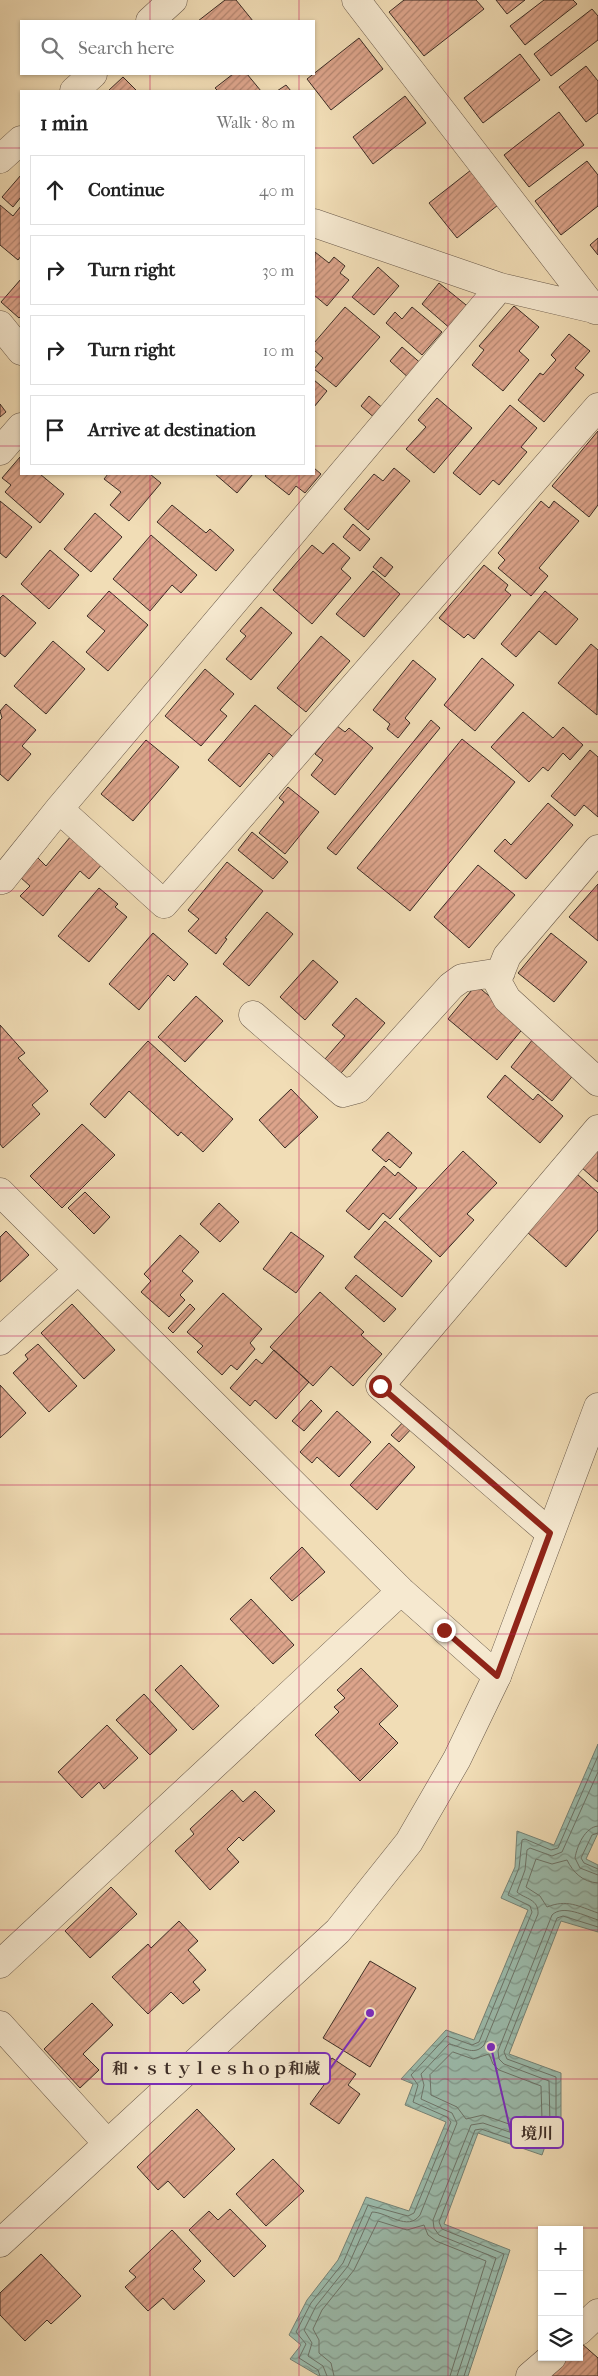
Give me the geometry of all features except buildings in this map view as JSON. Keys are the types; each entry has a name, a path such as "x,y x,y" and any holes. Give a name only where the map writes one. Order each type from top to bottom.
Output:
{"street":[{"path":"151,20 174,0"},
{"path":"356,0 597,310"},
{"path":"75,90 92,75"},
{"path":"0,159 20,141"},
{"path":"315,223 500,287 597,310"},
{"path":"2,880 59,809 500,287"},
{"path":"0,325 20,350"},
{"path":"59,809 164,904 598,406"},
{"path":"0,451 20,428"},
{"path":"598,849 506,956 497,981 506,999 598,1082"},
{"path":"253,1015 343,1094 358,1089 451,986 462,978 501,972"},
{"path":"550,1533 380,1386 598,1129"},
{"path":"0,1192 401,1591 497,1676"},
{"path":"0,1341 78,1270"},
{"path":"0,2242 338,1931 409,1842 457,1759 497,1676 598,1407"},
{"path":"0,1964 401,1591"},
{"path":"0,2025 107,2143"},
{"path":"583,2327 598,2313"},
{"path":"530,2376 547,2361"}],"water":[{"path":"598,1744 598,1833 586,1859 598,1865 598,1932 561,1921 509,2054 561,2073 561,2140 548,2138 542,2155 478,2133 444,2224 510,2250 468,2376 319,2376 290,2359 301,2345 289,2335 307,2300 338,2260 366,2197 409,2211 446,2122 405,2105 413,2084 401,2079 446,2030 474,2040 528,1910 501,1898 515,1867 517,1831 554,1845"}],"place":[{"name":"和・ｓｔｙｌｅｓｈｏｐ和蔵","path":"370,2013"},
{"name":"境川","path":"491,2047"}],"route":[{"path":"380,1386 550,1533 497,1676 444,1630"}]}
